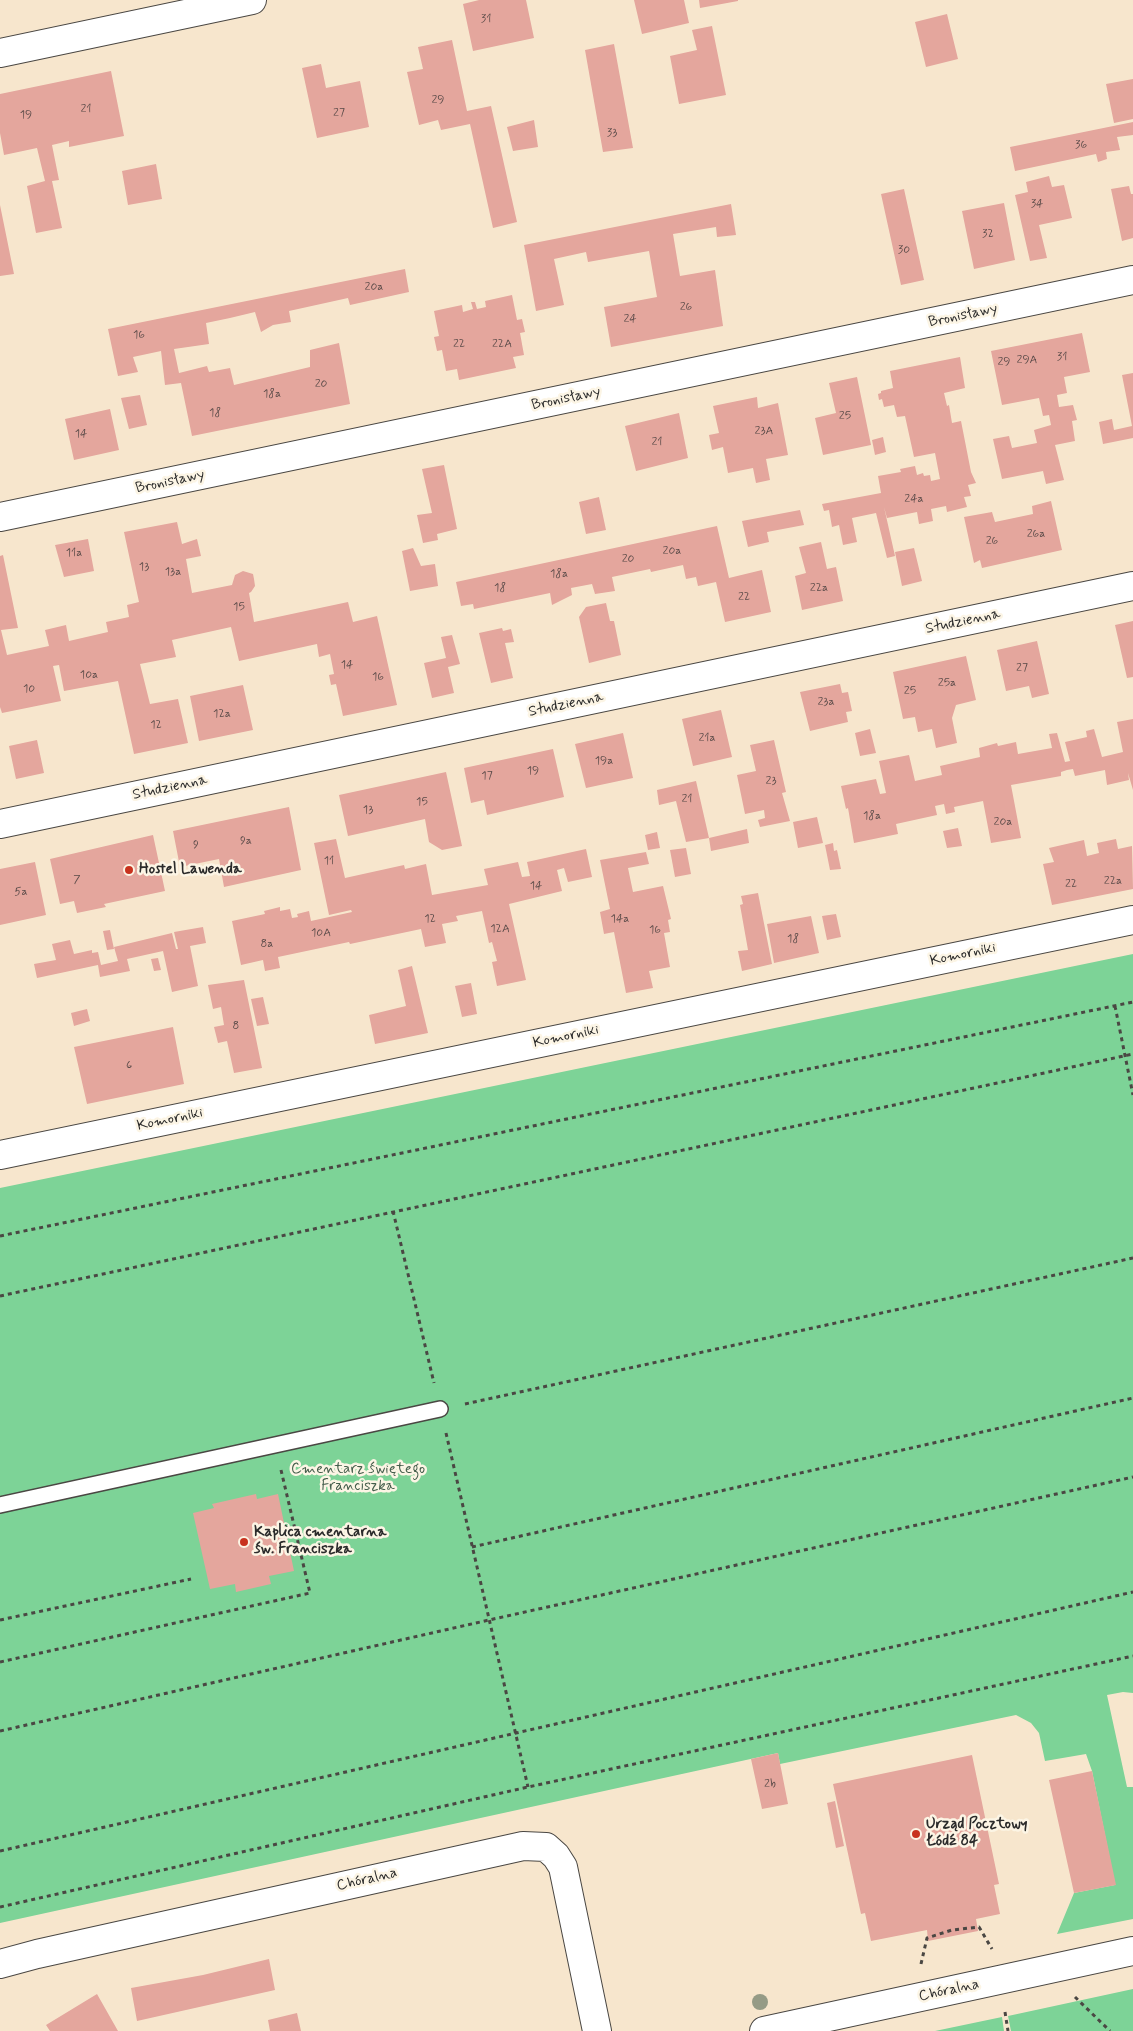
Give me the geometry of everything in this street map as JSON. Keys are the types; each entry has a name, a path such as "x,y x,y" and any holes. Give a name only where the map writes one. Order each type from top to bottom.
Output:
{"street":[{"path":"0,53 252,0"},
{"name":"Bronisławy","path":"0,517 1133,280"},
{"name":"Studzienna","path":"0,824 1133,586"},
{"name":"Komorniki","path":"0,1155 1133,920"},
{"name":"Chóralna","path":"0,1964 47,1951 523,1846 546,1847 556,1856 563,1867 597,2031"},
{"name":"Chóralna","path":"764,2031 1133,1951"}],"lane":[{"path":"0,1505 440,1409"}],"path":[{"path":"0,1236 1133,1002"},
{"path":"1115,1006 1133,1095"},
{"path":"0,1296 1133,1054"},
{"path":"393,1211 528,1787"},
{"path":"440,1409 1133,1258"},
{"path":"472,1547 1133,1398"},
{"path":"0,1662 310,1593 275,1445"},
{"path":"0,1731 1133,1477"},
{"path":"0,1620 191,1580"},
{"path":"0,1851 1133,1592"},
{"path":"0,1907 528,1787 1133,1656"},
{"path":"951,1924 952,1930"},
{"path":"920,1970 927,1938 952,1930 979,1927 994,1954"},
{"path":"1074,1996 1110,2031"},
{"path":"1004,2010 1008,2031"}],"green space":[{"name":"Cmentarz świętego Franciszka","path":"1133,954 1133,1693 1123,1692 1107,1695 1127,1787 1133,1787 1133,1919 1057,1934 1074,1893 1115,1885 1092,1771 1086,1754 1045,1761 1039,1733 1031,1723 1016,1715 780,1764 778,1753 0,1923 0,1188"},
{"path":"1133,1989 1133,2031 1011,2031 1008,2016"},
{"path":"1002,2017 1004,2031 935,2031"}],"building":[{"path":"479,0 526,0 534,38 473,51 463,4"},
{"path":"634,0 684,0 689,23 642,34"},
{"path":"699,0 738,0 738,1 700,8"},
{"path":"947,14 958,59 926,67 915,22"},
{"path":"712,26 726,95 679,104 670,56 697,50 692,30"},
{"path":"452,40 467,111 491,106 517,222 493,228 470,124 441,130 438,120 419,125 407,72 423,69 418,47"},
{"path":"614,44 633,148 603,152 585,50"},
{"path":"321,64 326,88 360,81 369,127 317,138 302,68"},
{"path":"111,71 124,136 69,147 69,141 52,145 59,180 52,181 62,228 36,233 27,186 45,181 37,148 4,155 0,133 0,94"},
{"path":"1133,79 1133,119 1114,123 1106,84"},
{"path":"534,120 538,147 513,151 507,127"},
{"path":"1133,122 1133,135 1117,137 1120,150 1106,152 1107,159 1098,162 1096,154 1015,171 1010,147"},
{"path":"156,164 162,199 128,205 122,171"},
{"path":"1049,176 1052,187 1064,185 1072,218 1039,225 1047,258 1030,261 1015,195 1028,192 1026,182"},
{"path":"1129,186 1131,194 1133,194 1133,238 1122,241 1111,189"},
{"path":"904,189 924,280 901,285 881,194"},
{"path":"1004,203 1015,260 974,269 962,211"},
{"path":"731,204 736,235 717,237 716,227 673,234 680,276 715,270 723,326 611,347 604,307 657,297 649,251 588,262 586,252 554,259 564,305 536,311 524,245"},
{"path":"0,205 14,274 0,276"},
{"path":"405,269 409,292 350,305 348,298 289,311 291,322 273,325 261,332 255,312 206,323 209,344 174,349 179,373 207,366 209,372 230,368 234,385 310,367 310,350 339,343 350,404 192,436 181,383 165,385 161,351 133,357 138,372 118,376 108,329"},
{"path":"512,295 517,320 522,319 525,332 520,333 524,355 513,357 516,368 459,380 457,369 446,371 442,350 437,351 434,337 439,336 434,311 462,305 463,312 473,309 471,302 475,302 477,309 486,307 485,301"},
{"path":"1082,333 1090,372 1064,377 1067,393 1057,395 1059,407 1073,405 1077,420 1072,421 1075,441 1055,445 1064,480 1046,484 1043,471 1002,479 993,439 1009,436 1012,448 1037,443 1034,430 1051,425 1049,415 1043,416 1039,398 1002,405 991,351"},
{"path":"960,357 965,388 944,393 947,406 949,405 952,423 961,421 971,472 976,483 968,485 971,496 964,497 967,507 947,512 946,506 931,509 933,521 919,524 917,512 887,518 884,507 895,556 887,558 876,513 852,518 857,542 843,545 839,525 832,527 829,510 824,511 822,504 881,493 878,476 901,472 900,469 915,466 917,475 923,473 924,476 930,475 931,481 940,479 935,453 914,457 905,416 897,417 894,405 884,407 882,399 879,400 878,394 881,391 893,388 890,371"},
{"path":"1133,373 1133,438 1103,444 1099,422 1112,419 1114,430 1132,426 1122,375"},
{"path":"857,377 871,445 823,455 815,418 836,413 829,383"},
{"path":"140,395 147,425 129,429 121,398"},
{"path":"757,397 758,408 778,403 788,455 766,459 770,480 756,483 753,468 728,473 723,447 712,450 709,435 719,433 713,406"},
{"path":"110,409 119,450 74,460 65,419"},
{"path":"679,413 688,458 636,471 625,426"},
{"path":"883,437 886,452 875,455 872,440"},
{"path":"444,465 457,529 437,534 438,540 423,543 417,515 432,513 422,469"},
{"path":"599,497 606,530 586,534 579,502"},
{"path":"1051,501 1062,550 982,568 980,560 974,563 964,517 992,512 995,522 1033,514 1032,506"},
{"path":"800,510 804,525 767,532 769,542 748,547 742,521"},
{"path":"177,522 182,544 197,539 201,556 186,559 192,593 232,585 235,575 243,571 253,574 255,586 249,593 254,622 348,602 353,622 377,616 397,705 343,716 336,684 331,685 329,675 334,674 330,654 319,657 317,644 239,661 231,627 172,640 176,657 140,664 150,704 178,699 188,743 134,754 118,681 64,691 59,665 53,666 61,701 2,713 0,707 0,556 3,555 18,628 1,630 7,655 49,646 45,630 66,625 69,641 108,632 106,622 129,617 127,605 139,602 124,532"},
{"path":"717,526 729,578 762,570 771,612 725,622 716,582 698,586 696,577 686,579 683,565 651,572 650,569 612,577 615,591 595,594 592,584 571,588 572,595 552,605 550,593 474,609 473,604 461,606 456,582"},
{"path":"88,539 94,571 64,577 55,545"},
{"path":"821,542 827,569 836,567 843,601 802,610 795,576 806,573 799,547"},
{"path":"413,548 421,566 435,564 438,586 410,591 402,551"},
{"path":"914,548 922,581 902,586 895,552"},
{"path":"606,603 610,621 614,621 621,655 589,663 579,617 586,607"},
{"path":"1133,621 1133,677 1127,678 1115,625"},
{"path":"502,628 503,631 511,629 514,642 505,643 513,678 491,683 479,633"},
{"path":"452,635 460,664 448,667 454,693 432,698 424,663 446,658 441,637"},
{"path":"1037,641 1049,694 1032,698 1029,686 1006,691 997,650"},
{"path":"966,656 976,700 956,705 952,718 957,743 936,748 932,729 918,732 915,717 903,719 893,672"},
{"path":"840,684 842,693 848,692 852,711 846,712 848,722 810,731 800,692"},
{"path":"243,685 253,730 199,741 190,696"},
{"path":"721,710 732,757 693,766 682,719"},
{"path":"1133,719 1133,790 1128,773 1129,780 1107,785 1105,770 1075,776 1073,769 1067,770 1061,772 1061,776 1011,785 1021,838 991,843 983,801 954,807 955,812 946,814 944,804 935,806 937,815 896,824 898,834 854,843 848,808 846,809 841,786 876,779 880,794 886,793 879,761 909,755 915,781 942,775 940,766 980,757 979,748 997,743 998,746 1016,742 1018,754 1052,748 1049,734 1057,733 1065,762 1070,761 1065,742 1087,737 1086,731 1094,729 1102,757 1123,752 1117,722"},
{"path":"870,729 876,753 860,756 855,733"},
{"path":"623,733 633,778 586,788 575,744"},
{"path":"37,740 44,773 16,779 9,746"},
{"path":"774,740 786,792 782,793 790,821 760,827 758,820 765,818 764,810 745,814 737,775 756,771 750,745"},
{"path":"553,749 564,797 487,815 484,800 471,803 464,768"},
{"path":"446,772 462,846 442,850 429,842 425,819 348,836 339,795"},
{"path":"696,781 709,838 686,842 676,801 659,805 657,790"},
{"path":"289,807 301,870 224,887 219,859 180,867 173,831"},
{"path":"817,817 823,843 798,848 793,822"},
{"path":"958,828 962,846 947,848 943,831"},
{"path":"747,829 749,843 711,851 709,838"},
{"path":"657,832 660,848 648,850 645,835"},
{"path":"153,835 165,891 104,904 106,907 77,913 74,901 60,904 50,859"},
{"path":"336,839 345,878 404,865 405,869 426,864 432,895 488,885 484,869 518,862 522,877 530,876 527,862 586,849 592,877 568,882 564,868 557,870 562,891 509,904 526,980 497,986 492,962 497,961 492,942 489,943 482,911 456,916 458,921 442,924 446,943 425,947 421,929 278,957 280,968 265,971 263,960 241,965 232,921 265,914 264,911 280,907 280,911 290,909 292,918 298,917 297,914 309,911 311,921 352,912 351,910 329,915 314,843"},
{"path":"1116,839 1118,849 1132,846 1133,889 1052,905 1043,864 1054,862 1049,848 1084,840 1087,856 1099,853 1097,843"},
{"path":"833,843 834,851 837,850 841,869 830,870 825,845"},
{"path":"686,848 691,874 675,877 670,850"},
{"path":"646,852 649,864 628,868 633,892 663,886 671,919 668,920 670,932 664,933 670,967 649,971 653,988 626,993 614,932 604,934 600,912 610,909 600,860"},
{"path":"35,862 46,915 0,925 0,869"},
{"path":"758,893 772,964 742,971 738,951 748,950 740,905 743,904 741,896"},
{"path":"836,914 841,937 827,940 822,916"},
{"path":"811,916 819,953 774,963 767,924"},
{"path":"203,927 206,943 190,946 198,986 172,992 163,951 127,959 130,971 100,977 98,965 37,978 34,964 56,960 52,944 70,940 74,954 92,950 92,953 98,952 101,965 118,961 114,947 172,933 176,949 178,949 174,932"},
{"path":"110,930 114,949 107,950 103,931"},
{"path":"158,958 161,970 154,971 151,959"},
{"path":"412,966 428,1033 375,1044 369,1015 406,1006 398,970"},
{"path":"244,980 262,1068 234,1073 227,1041 218,1043 214,1027 224,1025 221,1007 213,1009 208,985"},
{"path":"471,983 477,1014 462,1017 455,986"},
{"path":"263,997 269,1024 257,1026 251,999"},
{"path":"87,1009 90,1021 74,1026 71,1013"},
{"path":"173,1027 184,1084 87,1104 74,1047"},
{"name":"Kaplica cmentarna św. Franciszka","path":"256,1494 257,1499 278,1494 294,1571 269,1576 271,1584 236,1592 235,1584 210,1589 193,1513 214,1508 212,1504"},
{"path":"778,1753 788,1804 762,1809 751,1759"},
{"name":"Urząd Pocztowy Łódź 84","path":"972,1755 999,1884 994,1885 1000,1914 976,1919 978,1931 928,1941 927,1930 871,1941 865,1913 861,1914 833,1784"},
{"path":"1092,1771 1116,1885 1074,1893 1049,1780"},
{"path":"835,1801 844,1846 836,1848 827,1803"},
{"path":"269,1959 275,1990 137,2021 131,1988 203,1975"},
{"path":"97,1994 118,2031 50,2031 46,2025"},
{"path":"297,2013 301,2031 270,2031 268,2020"}],"place":[{"name":"Hostel Lawenda","path":"129,870"},
{"name":"Kaplica cmentarna św. Franciszka","path":"244,1542"},
{"name":"Urząd Pocztowy Łódź 84","path":"916,1834"}]}
